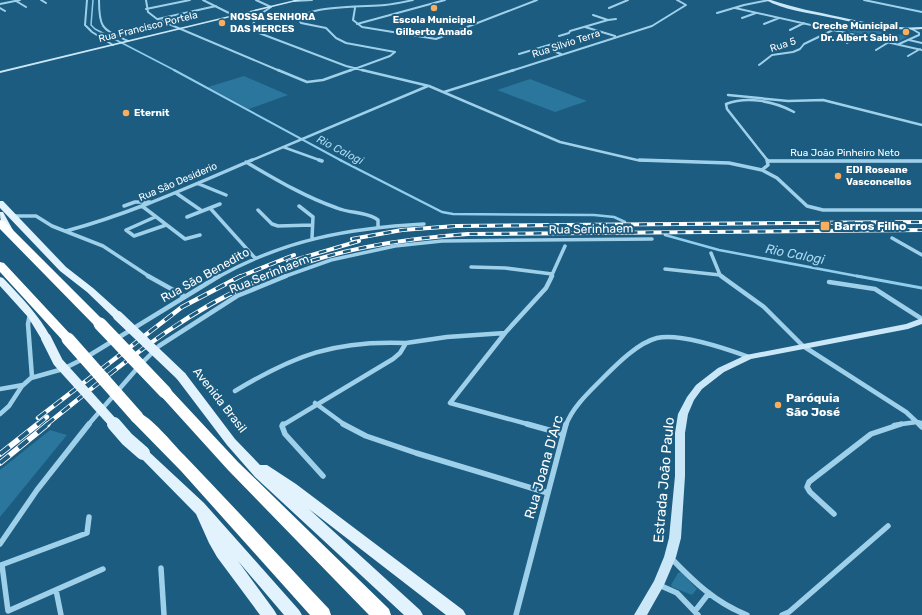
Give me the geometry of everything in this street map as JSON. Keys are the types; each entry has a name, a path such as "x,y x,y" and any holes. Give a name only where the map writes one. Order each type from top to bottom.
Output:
{"highway":[{"path":"0,223 100,324 233,466 382,615"},
{"path":"0,265 137,417 186,467 322,615"}],"main road":[{"name":"Rua Francisco Portela","path":"0,72 299,0"},
{"path":"768,0 779,4 882,26 912,29 922,26"},
{"path":"851,20 899,26 922,26"},
{"name":"Avenida Brasil","path":"0,203 62,269 90,290 181,376 231,442 275,488 415,615"},
{"path":"0,214 11,233"},
{"path":"0,280 41,327 58,362 127,439 200,506 294,615"},
{"name":"Estrada João Paulo","path":"640,615 658,585 670,556 675,538 678,510 680,434 683,414 690,399 709,378 721,370 749,357 908,326 922,320"},
{"path":"243,456 291,488 458,615"},
{"path":"200,506 214,539 222,552 269,615"}],"street":[{"path":"0,4 20,0"},
{"path":"41,0 46,3"},
{"path":"87,0 85,25 92,32 115,44"},
{"path":"99,0 99,20 101,25 127,41"},
{"path":"146,0 146,9 149,14 157,20 180,28 306,82 323,80 394,55 395,52 346,43 336,38 326,28 301,23 298,19 302,15 310,12 397,4 412,0"},
{"path":"146,9 190,0"},
{"path":"203,0 234,16"},
{"path":"256,0 271,7"},
{"path":"294,1 312,0"},
{"path":"357,24 445,0"},
{"path":"356,8 352,18 354,22 368,29 436,39 537,0"},
{"path":"609,8 628,0"},
{"name":"Rua Silvio Terra","path":"444,92 652,26 685,6 686,4 677,0"},
{"path":"717,13 768,0"},
{"path":"864,0 922,12"},
{"path":"16,1 26,7"},
{"path":"157,20 216,6"},
{"path":"271,7 256,16 251,25 259,33 355,69 429,86 560,142 578,148 637,160 728,164 762,170 777,178 808,206 823,210 922,210"},
{"path":"0,8 5,11"},
{"path":"735,8 921,49"},
{"path":"742,18 756,13"},
{"path":"241,14 256,16"},
{"path":"593,15 608,20"},
{"path":"558,36 568,33 570,30 616,18"},
{"path":"764,24 778,18"},
{"path":"790,30 804,23"},
{"path":"585,27 615,37"},
{"path":"912,29 921,33"},
{"name":"Rua 5","path":"758,65 772,55 793,52 800,49 804,44 833,30"},
{"path":"899,44 921,33"},
{"path":"847,42 860,35"},
{"path":"908,40 922,43"},
{"path":"519,54 559,42"},
{"path":"876,50 890,42"},
{"path":"543,47 562,54"},
{"path":"908,56 921,49"},
{"name":"Rua Sāo Desiderio","path":"66,231 97,223 199,184 246,162 295,143 429,86"},
{"path":"728,95 788,101 823,100 922,125"},
{"path":"762,170 768,165 768,161 727,109 726,104 741,100 784,107 794,112"},
{"path":"283,147 322,161"},
{"name":"Rua João Pinheiro Neto","path":"768,161 922,161"},
{"path":"246,162 293,190 352,213 374,217 378,220 378,226"},
{"path":"199,184 226,195"},
{"path":"176,193 202,211"},
{"path":"124,206 135,202 153,202"},
{"path":"187,217 220,204"},
{"path":"142,206 186,239 200,236"},
{"path":"299,206 312,215 312,238"},
{"path":"210,208 255,258"},
{"path":"258,210 272,224 278,226 312,225"},
{"path":"12,216 36,216 52,226 103,246 143,273 184,296"},
{"path":"155,217 126,230 134,236 166,225"},
{"name":"Rua Sāo Benedito","path":"32,378 64,368 99,350 184,296 228,271 255,258 312,238 378,226 424,224"},
{"name":"Rua Serinhaem","path":"0,544 37,490 76,439 154,351 210,312 237,296 271,281 331,260 413,244 442,241 652,238"},
{"path":"892,238 922,255"},
{"path":"562,434 450,403 505,333 546,288 565,246"},
{"path":"711,253 720,276"},
{"path":"471,267 505,268 552,274"},
{"path":"665,268 720,276 734,284 764,307 803,346 906,412 920,422 922,427"},
{"path":"829,282 875,289 922,320"},
{"path":"0,414 10,405 23,385 32,378 28,324 30,313"},
{"path":"235,391 266,372 318,350 367,342 406,343 447,337 505,333"},
{"name":"Rua Joana D'Arc","path":"516,615 562,434 570,414 587,394 612,370 648,340 660,337 672,337 722,348 749,357"},
{"path":"323,476 285,434 282,426 284,423 315,403 393,359 400,353 406,343"},
{"path":"0,389 23,385"},
{"path":"315,403 341,423 366,436 423,456 548,493"},
{"path":"834,514 810,492 808,487 809,482 871,434 895,425 920,422"},
{"path":"88,517 87,533 1,566 8,611 103,569"},
{"path":"782,615 789,612 888,526"},
{"path":"670,556 696,583 725,606 747,615"},
{"path":"161,568 164,615"},
{"path":"658,585 677,593 697,613 709,593"},
{"path":"56,590 61,615"}],"shaded area":[{"path":"846,26 909,36 899,41 891,41 839,29"},
{"path":"244,76 288,95 249,109 208,87"},
{"path":"530,79 587,101 555,112 497,90"},
{"path":"50,430 67,435 0,517 0,470"},
{"path":"681,572 697,589 692,595 672,587 671,585 678,573"}],"waterway":[{"name":"Rio Calogi","path":"93,0 91,25 95,29 176,71"},
{"name":"Rio Calogi","path":"174,70 342,161"},
{"name":"Rio Calogi","path":"340,160 442,212 453,214 594,215 614,217 625,222"},
{"name":"Rio Calogi","path":"665,235 719,250 862,277"},
{"name":"Rio Calogi","path":"857,276 922,288"}],"railway":[{"path":"352,239 402,230 456,226 922,222"},
{"path":"267,277 316,260 365,247 416,239 468,234 922,230"},
{"path":"288,262 359,241"},
{"path":"239,277 294,255"},
{"path":"46,425 152,342 179,323 237,290 269,276"},
{"path":"38,418 182,307 239,277"},
{"path":"37,425 47,417"},
{"path":"0,454 38,424"},
{"path":"0,463 48,424"}],"place":[{"name":"Escola Municipal Gilberto Amado","path":"434,8"},
{"name":"NOSSA SENHORA DAS MERCES","path":"222,23"},
{"name":"Creche Municipal Dr. Albert Sabin","path":"906,32"},
{"name":"Eternit","path":"126,113"},
{"name":"EDI Roseane Vasconcellos","path":"838,176"},
{"name":"Barros Filho","path":"825,226"},
{"name":"Paróquia São José","path":"778,405"}]}
